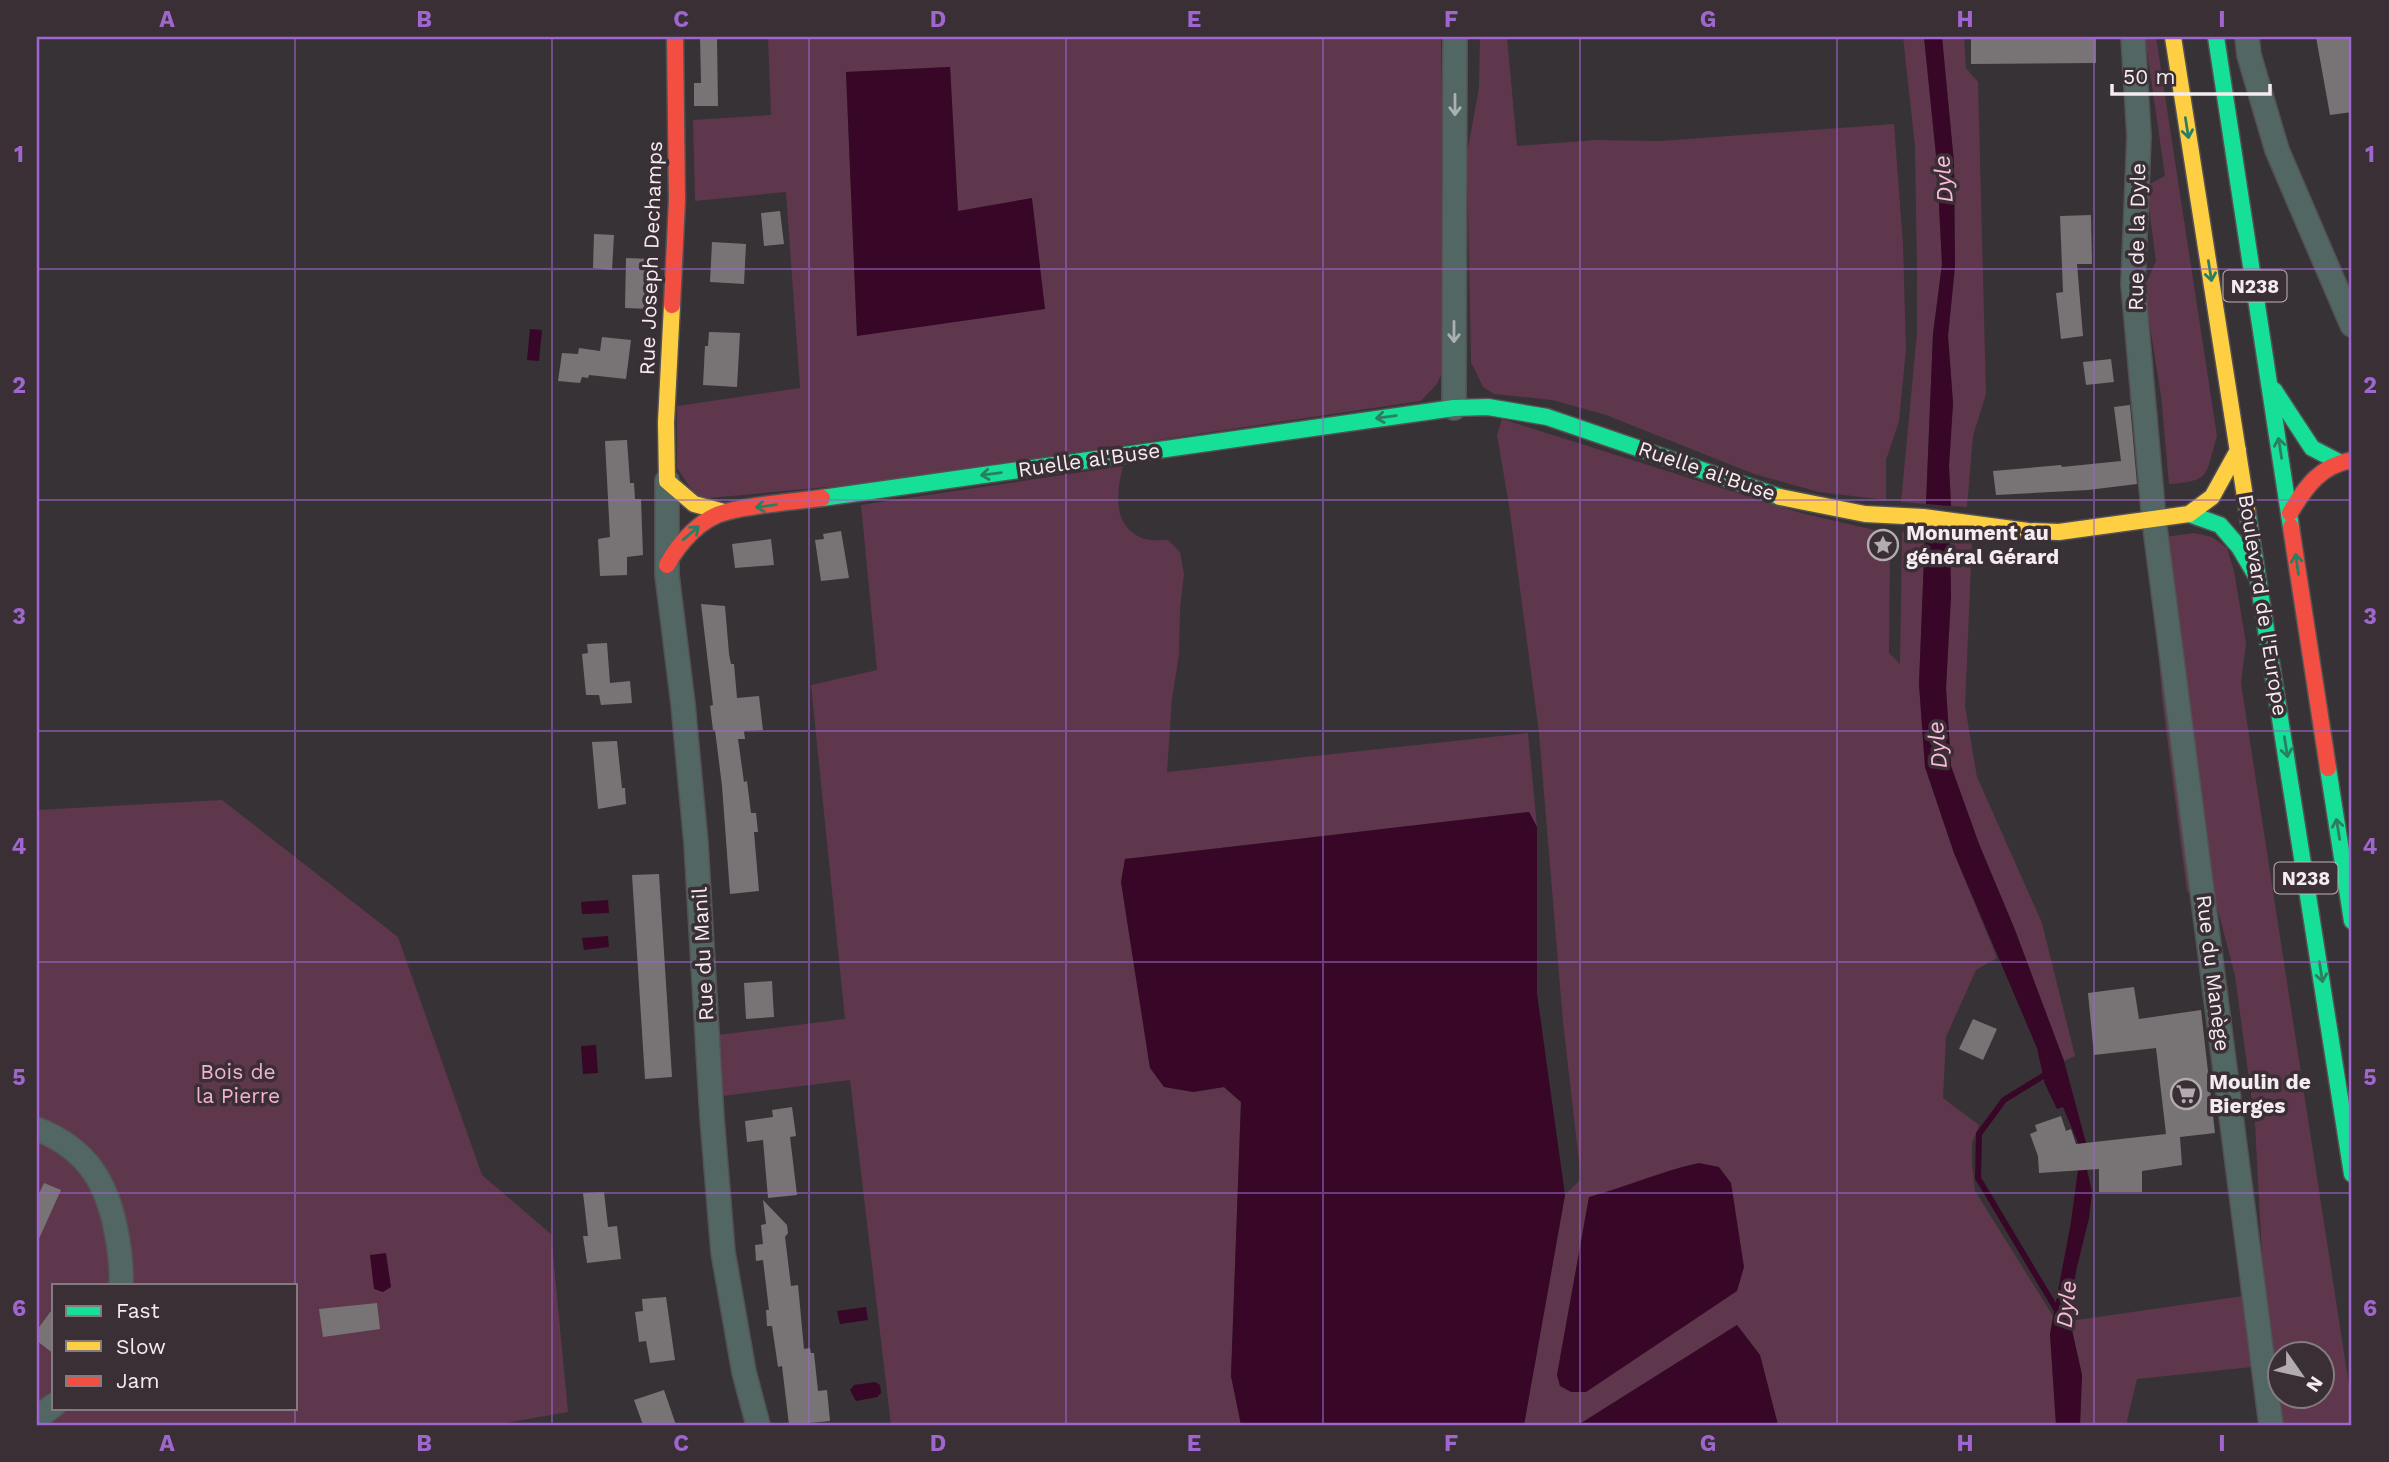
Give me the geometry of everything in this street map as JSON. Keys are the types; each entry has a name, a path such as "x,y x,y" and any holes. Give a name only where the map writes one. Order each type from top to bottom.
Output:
{"main road":[{"name":"Rue Joseph Dechamps","path":"667,481 666,422 677,200 674,37"},
{"name":"Boulevard de l'Europe","path":"2173,37 2352,1174"},
{"name":"Boulevard de l'Europe","path":"2216,37 2352,921"},
{"path":"2270,383 2312,448 2345,461"},
{"name":"Ruelle al'Buse","path":"667,565 674,551 691,531 724,512 1454,408 1488,407 1547,417 1749,488 1796,502 1865,514 1923,517 2028,531 2059,532 2189,513"},
{"path":"2189,513 2212,497 2238,450"},
{"path":"2290,513 2316,474 2345,461"},
{"name":"Ruelle al'Buse","path":"667,481 694,504 724,512"},
{"path":"2189,513 2220,526 2239,547 2260,583"}],"street":[{"path":"1454,408 1455,37"},
{"name":"Rue de la Dyle","path":"2133,37 2139,136 2133,284 2154,520"},
{"path":"2247,37 2249,55 2277,150 2352,325"},
{"name":"Rue du Manil","path":"667,481 667,565 696,843 712,1118 723,1252 744,1372 758,1425"},
{"name":"Rue du Manège","path":"2154,520 2271,1425"},
{"path":"37,1129 54,1135 71,1147 88,1162 101,1181 113,1213 122,1271 121,1284"},
{"path":"37,1418 52,1407"}],"green space":[{"path":"768,37 1441,37 1447,361 1437,384 1421,401 860,484 698,499 677,468 677,406 800,388 786,192 695,201 693,120 771,115","holes":["950,67 958,211 857,336 846,72"]},
{"path":"1480,37 1507,37 1517,146 1596,140 1660,141 1894,124 1903,244 1906,349 1899,421 1886,460 1886,500 1819,492 1754,474 1606,415 1552,400 1494,394 1483,387 1471,362 1467,153 1479,88"},
{"path":"1903,37 1924,37 1937,165 1942,264 1933,334 1926,504 1901,502 1917,333 1915,146"},
{"path":"1942,37 1964,37 1966,68 1978,82 1986,394 1973,436 1967,507 1951,506 1949,466 1953,403 1948,336 1955,266 1954,163"},
{"path":"2145,37 2156,37 2217,436 2208,467 2200,478 2169,484 2161,396 2144,288 2156,261 2146,186 2165,176"},
{"path":"1502,419 1801,513 1883,532 1890,552 1889,653 1900,664 1902,532 1925,533 1919,684 1925,767 1954,853 1997,958 1976,970 1946,1037 1943,1098 1979,1125 1972,1143 1975,1191 2053,1316 2050,1334 2056,1425 1778,1425 1760,1355 1737,1325 1578,1425 1524,1425 1565,1195 1581,1179 1563,1022 1539,733 1509,505 1497,435","holes":["1622,1188 1560,1386 1557,1375 1589,1197"]},
{"path":"1123,466 1118,498 1122,518 1127,527 1145,539 1168,540 1180,552 1184,574 1167,772 1528,733 1537,827 1529,812 1125,859 1121,882 1150,1068 1193,1092 1224,1087 1241,1102 1231,1376 1241,1425 891,1425 850,1080 723,1096 718,1035 845,1019 811,685 877,670 861,505"},
{"path":"2194,533 2212,537 2227,548 2234,571 2246,643 2241,683 2352,1405 2352,1425 2280,1425 2278,1410 2336,1410 2336,1340 2266,1340 2266,1366 2137,1379 2126,1425 2080,1425 2082,1375 2070,1321 2264,1293 2255,1124 2235,976 2212,887 2187,892 2162,698 2149,539"},
{"path":"1950,535 1972,542 1965,706 1977,777 2042,923 2075,1056 2064,1061 1951,766 1946,688 1951,596"},
{"name":"Bois de la Pierre","path":"222,800 398,937 482,1175 551,1234 568,1412 494,1425 37,1425 37,810"}],"water":[{"name":"Dyle","path":"1924,37 1942,37 1954,163 1955,266 1948,336 1953,403 1949,466 1951,506 1926,504 1933,334 1942,264 1937,165"},
{"path":"950,67 958,211 1032,198 1045,309 857,336 846,72"},
{"path":"530,329 542,330 539,361 527,360"},
{"name":"Dyle","path":"1925,533 1950,535 1951,596 1946,688 1951,766 2064,1061 2086,1143 2087,1170 2092,1192 2089,1218 2076,1271 2070,1321 2082,1375 2080,1425 2056,1425 2050,1334 2071,1222 2078,1170 2078,1143 2063,1107 2057,1109 2045,1084 2037,1048 1954,853 1925,767 1919,684"},
{"path":"1529,812 1537,827 1537,994 1565,1195 1524,1425 1241,1425 1231,1376 1241,1102 1224,1087 1193,1092 1164,1087 1150,1068 1121,882 1125,859"},
{"path":"608,900 609,913 582,914 581,902"},
{"path":"608,936 609,947 584,950 582,938"},
{"path":"596,1045 598,1073 583,1074 581,1046"},
{"path":"1699,1163 1719,1167 1731,1183 1744,1267 1737,1291 1586,1392 1571,1392 1560,1386 1557,1375 1589,1197"},
{"path":"386,1253 391,1287 383,1292 374,1289 370,1255"},
{"path":"866,1307 868,1320 840,1324 837,1311"},
{"path":"1737,1325 1760,1355 1778,1425 1578,1425"},
{"path":"875,1382 880,1385 881,1393 877,1397 856,1401 850,1390 854,1385"}],"building":[{"path":"700,37 717,37 718,106 694,106 694,83 701,83"},
{"path":"1971,37 2096,37 2096,63 1971,64"},
{"path":"2316,37 2352,37 2352,112 2330,115"},
{"path":"780,211 784,244 764,246 761,213"},
{"path":"2091,215 2092,264 2077,264 2083,336 2061,339 2056,293 2063,292 2060,216"},
{"path":"594,234 614,235 612,270 593,268"},
{"path":"712,242 746,244 744,284 710,282"},
{"path":"626,258 652,259 650,309 625,308"},
{"path":"709,332 740,333 737,387 703,385 705,346 708,346"},
{"path":"602,337 631,340 626,379 589,375 588,378 582,377 580,383 558,381 562,353 578,354 579,348 600,351"},
{"path":"2111,359 2114,382 2086,385 2083,362"},
{"path":"2130,405 2137,484 2088,490 1996,495 1993,471 2121,461 2114,407"},
{"path":"627,440 630,483 634,483 635,499 641,499 643,555 627,557 627,575 600,576 598,539 610,537 605,441"},
{"path":"841,531 849,578 821,581 815,540 824,539 823,534"},
{"path":"771,539 774,565 735,568 732,544"},
{"path":"701,604 725,606 729,654 731,664 734,664 737,698 759,696 763,730 744,731 745,739 738,739 751,813 756,813 758,832 754,832 759,891 730,894 722,786 710,706 713,705"},
{"path":"607,643 610,683 630,681 632,703 601,705 599,695 586,695 582,654 588,653 587,644"},
{"path":"617,741 626,804 598,809 592,742"},
{"path":"659,874 672,1077 645,1079 632,875"},
{"path":"772,981 774,1017 746,1019 744,983"},
{"name":"Moulin de Bierges","path":"2134,987 2139,1019 2201,1010 2215,1133 2180,1137 2182,1165 2142,1171 2142,1192 2099,1192 2099,1169 2039,1173 2038,1156 2030,1134 2037,1131 2035,1125 2061,1116 2066,1131 2071,1129 2076,1144 2166,1134 2156,1048 2094,1055 2088,993"},
{"path":"1973,1019 1997,1029 1983,1060 1959,1049"},
{"path":"792,1107 796,1136 790,1137 797,1195 768,1198 763,1140 747,1142 745,1121 773,1117 772,1110"},
{"path":"44,1183 61,1190 37,1243 37,1198"},
{"path":"604,1192 608,1227 617,1226 621,1259 587,1263 583,1236 588,1236 583,1193"},
{"path":"763,1200 787,1225 788,1233 785,1237 791,1286 798,1285 804,1349 810,1348 811,1353 814,1353 818,1391 827,1390 830,1421 789,1425 782,1366 778,1367 772,1326 767,1326 766,1310 769,1310 763,1260 756,1261 755,1245 763,1244 761,1225 766,1224"},
{"path":"666,1297 675,1360 650,1363 646,1341 639,1342 635,1312 643,1311 642,1299"},
{"path":"377,1303 380,1329 323,1337 319,1309"},
{"path":"52,1310 52,1352 37,1341 37,1330"},
{"path":"664,1390 676,1425 643,1425 634,1400"}],"waterway":[{"name":"Dyle","path":"2048,1073 2004,1100 1979,1134 1978,1178 2058,1312"}],"traffic: fast":[{"path":"2216,37 2291,527"},
{"path":"2274,390 2312,448 2339,462"},
{"path":"822,498 1454,408 1488,407 1547,417 1780,497"},
{"path":"2189,514 2220,525 2239,547 2255,574"},
{"path":"2248,516 2352,1174"},
{"path":"2328,768 2352,921"}],"traffic: slow":[{"path":"2173,37 2248,516"},
{"path":"672,305 666,422 667,481 694,504 724,512"},
{"path":"1780,497 1865,514 1923,517 2028,531 2059,532 2189,514 2212,497 2238,450"}],"traffic: jam":[{"path":"672,305 677,200 675,37"},
{"path":"2290,513 2302,494 2323,472 2352,460"},
{"path":"667,565 692,532 717,515 749,507 822,498"},
{"path":"2291,527 2328,768"}],"place":[{"name":"Monument au général Gérard","path":"1883,545"},
{"name":"Moulin de Bierges","path":"2186,1094"}]}
